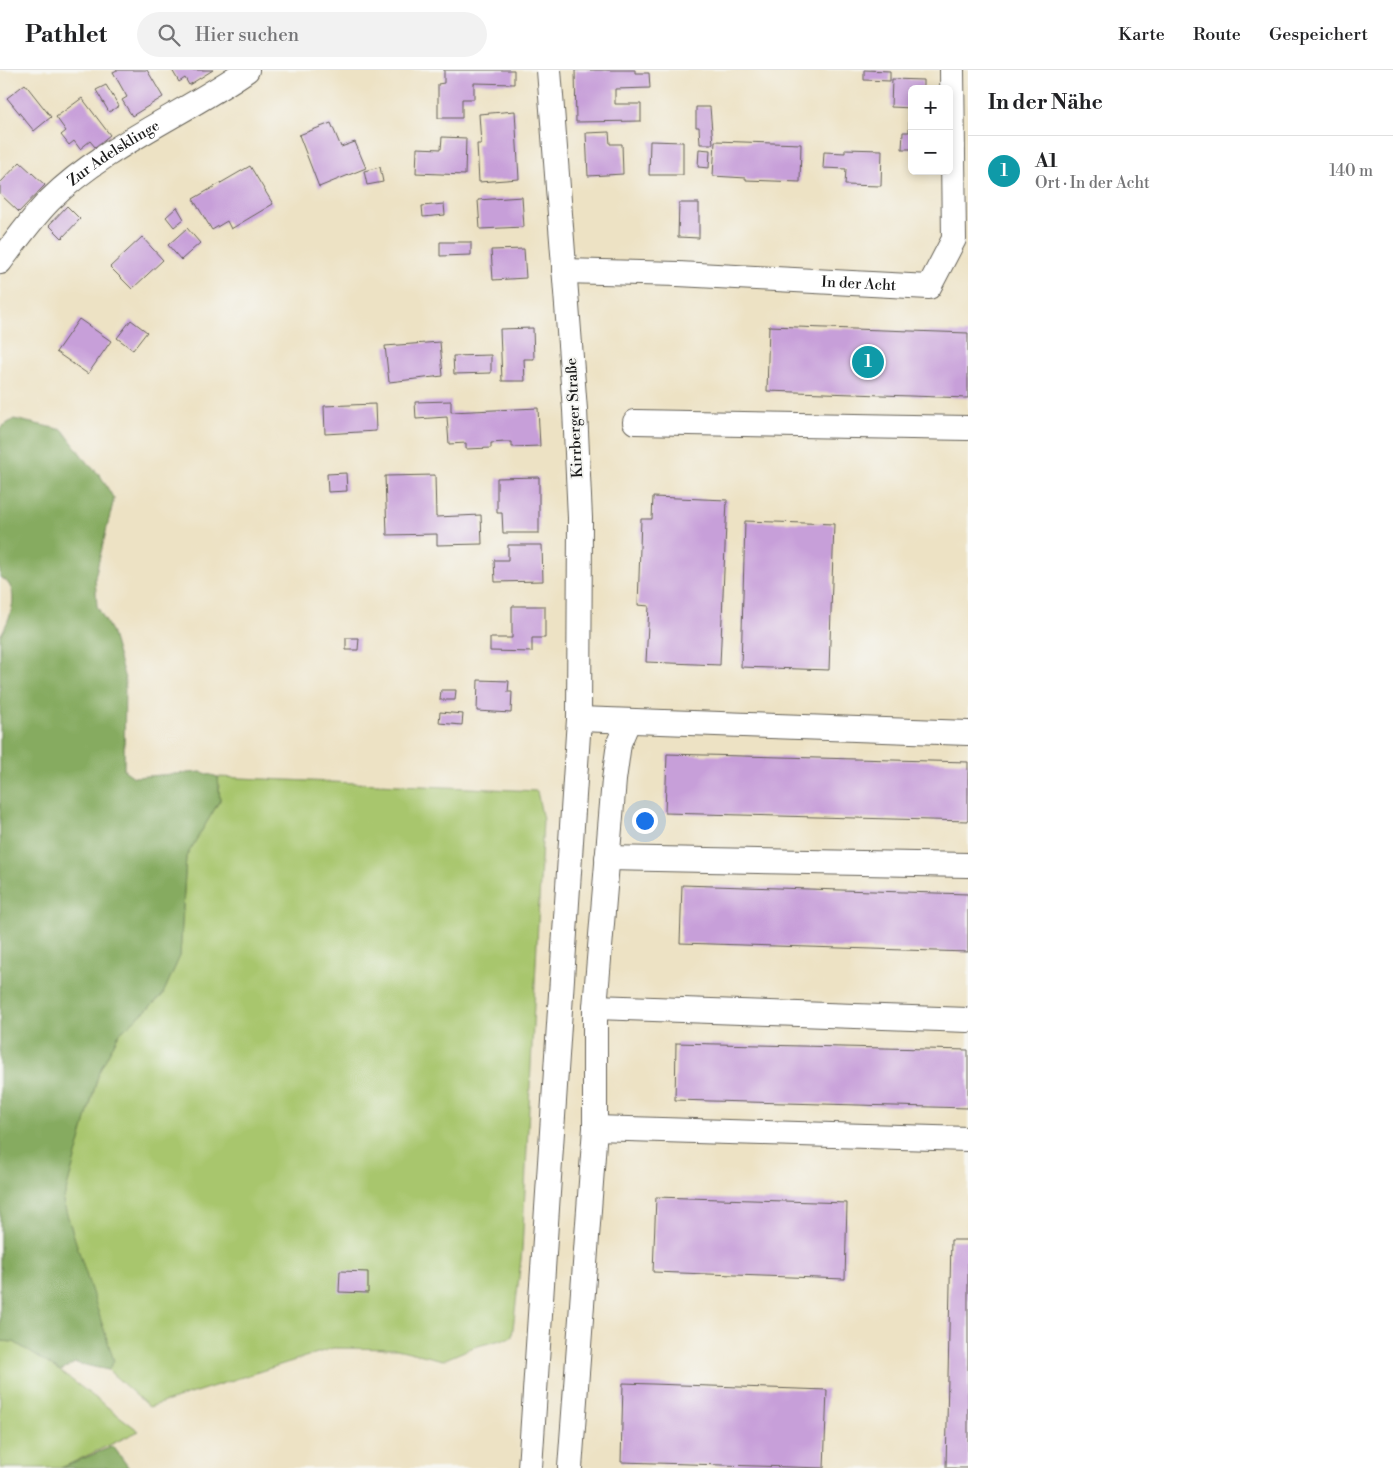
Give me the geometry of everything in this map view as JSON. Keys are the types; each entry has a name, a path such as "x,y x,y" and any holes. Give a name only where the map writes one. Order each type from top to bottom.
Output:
{"street":[{"name":"Zur Adelsklinge","path":"0,262 51,199 81,174 119,148 246,70"},
{"name":"Kirrberger Straße","path":"530,1468 579,719 580,518 575,410 549,70"},
{"name":"In der Acht","path":"564,271 678,274 929,287 954,239 952,70"},
{"path":"635,422 968,428"},
{"path":"579,719 968,733"},
{"path":"570,1468 595,1128 595,1007 607,858 619,743 628,722"},
{"path":"607,858 968,865"},
{"path":"595,1007 968,1020"},
{"path":"595,1128 968,1139"}],"green space":[{"path":"14,419 63,430 88,464 100,475 114,499 95,577 97,606 111,631 125,679 124,770 134,777 201,772 218,777 220,800 186,857 180,956 162,996 119,1034 99,1072 63,1202 114,1361 108,1370 75,1363 60,1371 14,1342 0,1341 0,636 10,613 13,596 7,582 0,577 0,428"},
{"path":"218,777 537,791 543,820 522,1251 512,1337 474,1347 443,1360 397,1349 333,1348 149,1407 108,1370 113,1361 63,1202 99,1072 119,1034 162,996 180,956 186,857 220,800"},
{"path":"0,1341 14,1342 60,1371 139,1431 61,1468 0,1468"},
{"path":"113,1446 129,1468 61,1468"}],"building":[{"path":"117,70 147,70 163,97 132,116 122,100 127,97 113,72"},
{"path":"172,70 213,70 189,85 185,78 179,82"},
{"path":"444,70 514,70 514,84 474,83 474,99 462,99 462,118 438,118 438,84 444,83"},
{"path":"575,70 635,70 635,73 649,73 650,88 615,89 615,104 641,104 641,121 576,122"},
{"path":"864,70 890,71 890,81 864,80"},
{"path":"892,79 923,80 923,85 908,85 908,108 891,107"},
{"path":"25,84 51,117 34,131 7,98"},
{"path":"106,85 119,106 109,112 96,90"},
{"path":"82,98 110,135 95,147 90,141 80,149 74,141 69,145 61,135 66,131 56,117"},
{"path":"696,107 710,107 713,144 700,144 699,127 696,127"},
{"path":"515,111 519,179 479,182 477,144 481,144 479,114"},
{"path":"331,123 341,147 355,142 366,168 319,187 299,135"},
{"path":"609,132 610,144 622,144 623,174 588,176 586,133"},
{"path":"903,132 908,132 908,149 902,149"},
{"path":"442,137 466,138 465,175 416,173 417,148 441,149"},
{"path":"650,141 683,142 683,175 649,175"},
{"path":"715,141 801,144 800,182 746,180 746,178 713,176"},
{"path":"699,149 710,150 709,168 698,167"},
{"path":"845,149 882,150 881,186 845,185 846,169 823,168 824,152 845,153"},
{"path":"20,162 45,185 19,212 0,194 0,183"},
{"path":"250,166 273,204 231,229 227,221 212,230 193,199"},
{"path":"380,167 383,182 367,185 364,171"},
{"path":"522,197 524,227 480,229 478,200"},
{"path":"679,203 699,203 699,238 678,237"},
{"path":"444,204 445,215 423,217 422,206"},
{"path":"67,206 80,219 62,238 49,225"},
{"path":"177,207 184,219 174,227 166,217"},
{"path":"187,228 200,243 181,260 168,245"},
{"path":"142,237 163,260 132,289 110,267"},
{"path":"440,242 471,242 471,255 440,256"},
{"path":"524,249 526,278 493,280 491,250"},
{"path":"79,319 111,341 88,374 56,352"},
{"path":"131,320 147,332 133,350 117,338"},
{"path":"769,326 968,333 968,398 767,391"},
{"path":"533,328 534,359 524,359 525,381 502,381 500,329"},
{"path":"440,342 443,376 389,382 385,346"},
{"path":"491,355 491,373 454,374 453,356"},
{"path":"451,401 451,412 538,408 540,446 512,447 512,442 505,442 491,443 491,448 466,449 466,443 449,444 447,417 416,419 415,402"},
{"path":"375,404 376,431 325,434 324,406"},
{"path":"346,473 347,491 328,492 327,474"},
{"path":"435,475 436,517 481,515 482,544 437,545 437,534 387,535 385,476"},
{"path":"539,477 539,533 503,533 502,513 497,513 497,478"},
{"path":"653,497 727,500 720,665 646,662 649,606 638,605 641,519 652,519"},
{"path":"745,521 834,524 829,670 741,667"},
{"path":"508,545 542,545 543,581 495,582 494,560 508,560"},
{"path":"512,606 545,606 545,638 532,638 532,652 490,651 490,638 512,638"},
{"path":"346,638 359,638 358,650 346,650"},
{"path":"478,680 509,681 508,692 512,692 511,713 477,711"},
{"path":"441,690 456,690 455,700 440,700"},
{"path":"440,712 463,714 462,725 439,723"},
{"path":"667,754 968,762 968,821 665,813"},
{"path":"682,885 968,894 968,952 680,943"},
{"path":"676,1043 968,1050 968,1108 675,1100"},
{"path":"656,1197 847,1203 845,1279 653,1272"},
{"path":"951,1240 968,1240 968,1468 946,1468"},
{"path":"340,1271 368,1272 368,1293 339,1292"},
{"path":"623,1383 827,1390 824,1468 621,1462"}],"place":[{"name":"A1","path":"868,362"}]}
